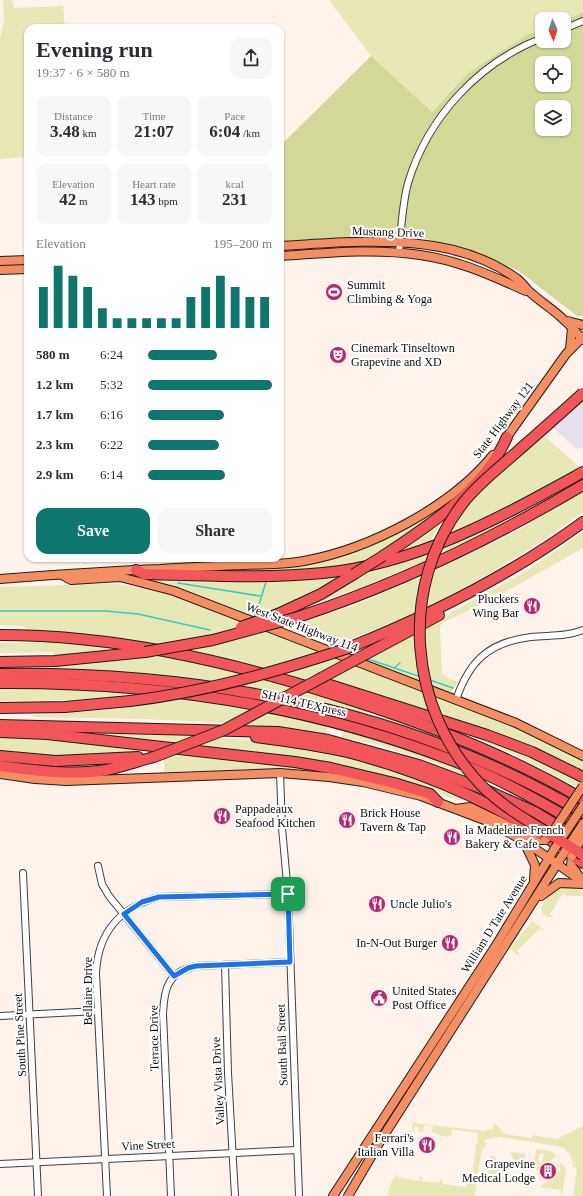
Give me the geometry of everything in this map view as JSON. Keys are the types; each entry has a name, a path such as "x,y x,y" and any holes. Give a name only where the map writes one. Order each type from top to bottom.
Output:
{"highway":[{"path":"583,393 482,482 458,510 442,535 429,570 421,605 419,632 423,673 433,708 444,734 465,766 482,786 508,807 583,855"},
{"path":"145,652 156,644 240,627 278,614 321,594 383,556 446,512 485,473 500,454 507,437"},
{"path":"136,570 144,574 276,576 324,573 378,564 410,555 455,538 583,472"},
{"path":"0,662 55,661 145,652 213,640 298,617 366,593 450,557 524,520 583,485"},
{"path":"0,708 65,707 130,701 202,690 250,678 348,648 407,624 507,571 553,543 583,522"},
{"path":"0,766 45,771 85,772 119,767 194,743 230,727 498,583 507,571"},
{"path":"0,635 82,640 182,654 244,667 311,687 429,726 474,744 583,799"},
{"name":"SH 114 TEXpress","path":"0,674 96,676 169,682 232,691 329,711 397,729 469,756 527,782 583,813"},
{"name":"SH 114 TEXpress","path":"0,683 58,684 163,690 250,704 324,720 393,739 465,765 521,791 583,827"},
{"path":"311,687 330,684 487,735 532,752 583,777"},
{"path":"0,725 238,730 302,735 350,745 383,754 486,790 535,812 583,841"},
{"path":"238,730 247,736 314,745 347,752 432,781 506,814 542,835 583,863"},
{"path":"0,732 46,734 295,762 331,768 394,783 430,794 438,802"},
{"path":"0,756 56,761 154,757"},
{"path":"518,765 530,765 583,793"},
{"path":"566,830 583,846"}],"main road":[{"name":"Mustang Drive","path":"284,246 363,242 400,242 428,245 454,251 490,263 517,279 531,293 564,320 582,338"},
{"name":"Mustang Drive","path":"284,256 362,251 421,255 464,265 531,293"},
{"path":"0,261 24,260"},
{"path":"0,270 24,269"},
{"path":"564,320 583,325"},
{"path":"570,349 572,328"},
{"name":"State Highway 121","path":"61,575 290,563 343,552 380,537 406,524 443,500 480,469 507,437 570,349 582,338"},
{"name":"West State Highway 114","path":"0,579 61,575 71,580 120,578 174,591 516,723 583,756"},
{"path":"0,774 35,779 66,781 280,773 329,777 363,782 438,802 486,821 524,841 583,882"},
{"path":"455,809 470,807 486,813 538,840 544,840 552,833 583,786"},
{"name":"William D Tate Avenue","path":"348,1196 495,947 555,848 583,806"},
{"name":"William D Tate Avenue","path":"333,1196 392,1106 429,1058 502,952 557,864 568,854 583,824"},
{"path":"583,836 568,854 573,870 583,882"},
{"path":"524,841 535,865 533,885"},
{"path":"535,900 559,883 583,882"},
{"path":"495,947 502,952"},
{"path":"392,1106 400,1110"}],"street":[{"path":"571,26 583,21"},
{"path":"399,253 408,184 426,140 454,98 492,64 535,42"},
{"path":"456,700 464,678 474,662 492,648 507,641 532,637 563,636 583,630"},
{"name":"South Ball Street","path":"280,773 288,894 299,1196"},
{"path":"98,866 104,889 174,976 192,967 225,964 290,962"},
{"name":"South Pine Street","path":"23,873 38,1196"},
{"name":"Bellaire Drive","path":"107,1196 96,973 98,950 106,936 124,914 142,902 159,897 288,894"},
{"name":"Valley Vista Drive","path":"225,964 228,1073 235,1196"},
{"name":"Terrace Drive","path":"170,1196 163,1014 167,984 174,976"},
{"path":"0,1016 98,1011"},
{"name":"Vine Street","path":"0,1164 297,1150"}],"shaded area":[{"path":"583,398 583,447 577,449 551,426"}],"green space":[{"path":"3,0 12,0 14,8 63,6 65,24 24,24 24,157 0,159 0,38 4,22"},
{"path":"329,0 583,0 583,12 571,18 571,12 535,12 535,32 527,35 469,72 432,112 371,56"},
{"path":"583,12 583,316 577,316 519,271 467,249 410,235 284,242 284,142 371,56 432,112 469,72 527,35 535,32 535,48 571,48 571,18"},
{"path":"543,435 582,469 448,536 473,498 491,478"},
{"path":"464,489 444,509 358,565 290,572 231,572 231,569 312,562 361,549 398,533 432,512"},
{"path":"583,491 583,512 545,539 506,563 426,608 434,571 517,531"},
{"path":"557,492 491,529 439,554 442,547"},
{"path":"443,519 428,546 382,560"},
{"path":"583,532 583,548 491,600 442,623 440,626 442,673 447,678 458,682 452,691 447,692 431,686 424,627 525,572"},
{"path":"431,551 427,560 355,590 300,609 368,569"},
{"path":"344,574 344,577 303,598 302,596 274,611 253,618 131,577"},
{"path":"422,577 416,613 338,644 313,635 300,623 349,607"},
{"path":"119,584 156,590 193,601 269,633 368,669 524,730 580,758 583,762 583,772 461,723 311,675 295,687 369,710 367,714 273,693 171,677 56,669 53,652 0,653 0,643 48,643 23,626 0,625 0,587"},
{"path":"415,633 421,683 364,660"},
{"path":"0,688 85,690 124,693 124,695 72,700 0,701"},
{"path":"188,699 274,714 328,726 326,734 253,725 143,719 34,717 33,715 104,710"},
{"path":"382,714 436,734 435,736 381,718"},
{"path":"344,730 430,757 447,764 467,776 435,763 379,745 342,737"},
{"path":"0,734 140,748 141,751 114,755 59,758 0,751"},
{"path":"93,734 184,736 245,740 305,747 352,757 384,767 463,799 462,801 387,778"},
{"path":"472,734 521,752 583,781 579,788 520,757 471,736"},
{"path":"165,749 320,769 320,771 280,769 164,772"},
{"path":"118,761 118,764 57,769 57,764"},
{"path":"563,886 576,887 583,892 583,896 567,896 563,893 550,914 547,912 554,917 547,917 542,913 541,907 550,894"},
{"path":"532,921 544,930 539,929 517,951 520,954 518,955 510,949"},
{"path":"413,1123 484,1131 493,1129 493,1123 501,1129 500,1131 510,1135 532,1138 532,1135 557,1139 583,1126 583,1196 573,1196 577,1168 573,1167 572,1159 567,1151 557,1146 500,1137 484,1140 484,1142 487,1143 481,1153 475,1196 388,1196 389,1187 396,1174 397,1177 419,1181 420,1176 422,1177 421,1181 439,1183 440,1179 442,1180 442,1184 466,1187 467,1182 471,1182 478,1133 451,1129 452,1135 446,1137 432,1132 433,1126 424,1125 423,1132 418,1131 419,1127 415,1126 414,1131 411,1132"},
{"path":"536,1149 551,1151 557,1156 536,1171 536,1168 541,1164 544,1154 540,1153 538,1160 540,1164 534,1167"},
{"path":"512,1152 526,1154 523,1171 510,1154"},
{"path":"493,1155 512,1181 488,1176 490,1163 486,1162"},
{"path":"562,1163 566,1169 561,1196 561,1190 540,1187 561,1170 558,1165"}],"waterway":[{"path":"256,614 266,582"},
{"path":"178,583 260,596"},
{"path":"0,611 106,611 138,614 210,630"},
{"path":"368,659 421,677"},
{"path":"394,668 400,663"},
{"path":"430,680 453,688"}],"place":[{"name":"Summit Climbing & Yoga","path":"334,292"},
{"name":"Cinemark Tinseltown Grapevine and XD","path":"338,355"},
{"name":"Pluckers Wing Bar","path":"532,606"},
{"name":"Pappadeaux Seafood Kitchen","path":"222,816"},
{"name":"Brick House Tavern & Tap","path":"347,820"},
{"name":"la Madeleine French Bakery & Cafe","path":"452,837"},
{"name":"Uncle Julio's","path":"377,904"},
{"name":"In-N-Out Burger","path":"450,943"},
{"name":"United States Post Office","path":"379,998"},
{"name":"Ferrari's Italian Villa","path":"427,1145"},
{"name":"Grapevine Medical Lodge","path":"548,1171"}],"route":[{"path":"288,894 290,962 196,966 182,970 174,976 124,914 142,902 159,897 288,894"}]}
